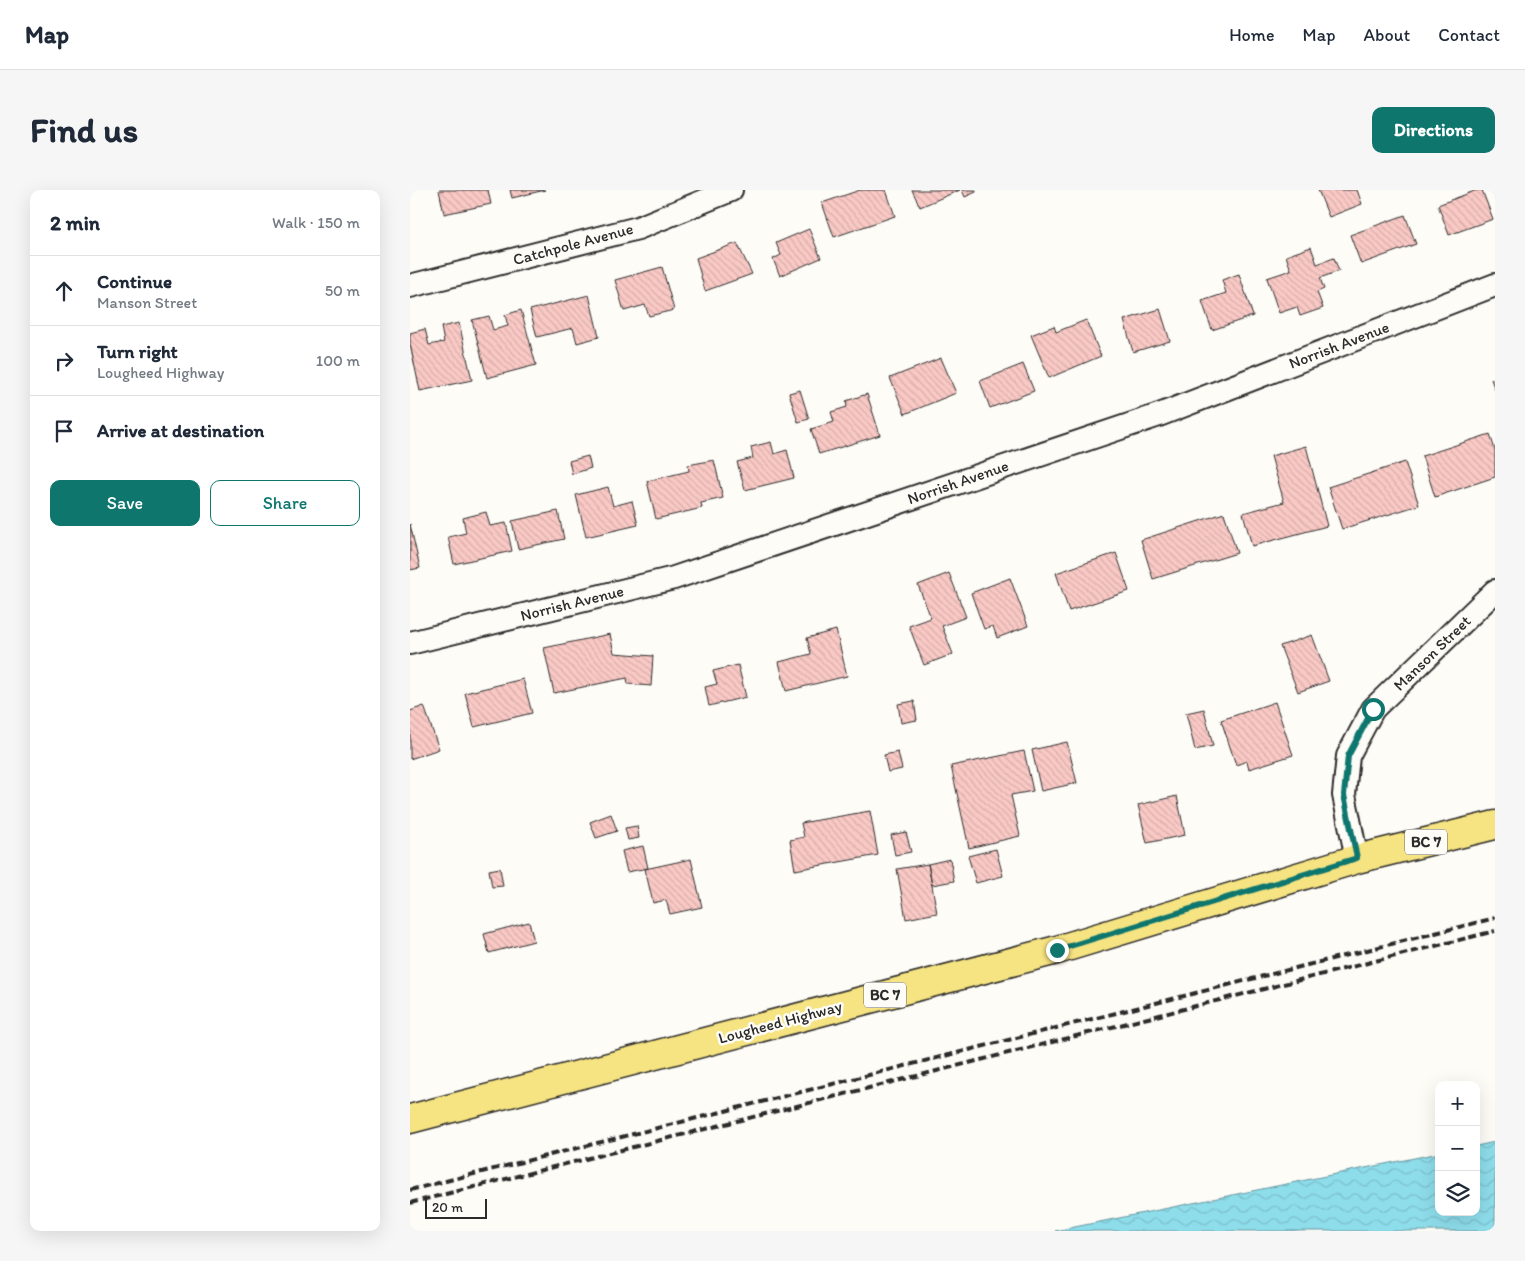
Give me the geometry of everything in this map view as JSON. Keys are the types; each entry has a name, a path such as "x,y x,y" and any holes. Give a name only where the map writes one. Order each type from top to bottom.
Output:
{"main road":[{"name":"Lougheed Highway","path":"410,1119 1057,950 1357,858 1495,825"}],"street":[{"name":"Catchpole Avenue","path":"410,286 638,228 731,190"},
{"name":"Norrish Avenue","path":"410,643 674,578 1159,414 1495,284"},
{"name":"Manson Street","path":"1357,858 1344,795 1348,756 1373,709 1495,591"}],"water":[{"path":"1495,1142 1495,1231 1055,1231 1435,1154 1435,1216 1480,1216 1480,1145"}],"building":[{"path":"439,190 488,190 491,204 444,214"},
{"path":"510,190 545,190 512,198"},
{"path":"860,190 886,190 895,216 834,237 822,203"},
{"path":"912,190 960,190 920,207"},
{"path":"962,190 976,190 976,192 965,197"},
{"path":"1318,190 1357,190 1362,204 1329,217"},
{"path":"1477,190 1482,190 1493,219 1449,235 1438,205"},
{"path":"1405,215 1416,244 1361,264 1350,235"},
{"path":"809,229 821,258 780,276 773,259 781,255 776,243"},
{"path":"737,243 752,274 705,291 696,258"},
{"path":"1311,247 1317,264 1334,258 1339,271 1320,278 1324,289 1317,292 1323,308 1300,316 1297,307 1279,313 1267,278 1291,270 1286,256"},
{"path":"662,267 674,310 649,316 645,305 624,311 615,280"},
{"path":"1239,274 1253,316 1212,330 1202,301 1226,293 1222,280"},
{"path":"589,295 599,337 577,343 573,328 537,337 530,310"},
{"path":"1160,309 1170,341 1133,352 1124,320"},
{"path":"521,310 536,365 487,378 472,320 489,316 493,330 508,326 505,315"},
{"path":"1086,320 1101,356 1049,378 1031,335 1054,326 1056,332"},
{"path":"459,323 472,380 420,391 410,344 410,333 425,329 429,345 444,342 441,327"},
{"path":"941,358 956,393 905,414 890,378"},
{"path":"1023,364 1034,391 990,408 980,381"},
{"path":"1495,378 1495,390 1491,379"},
{"path":"800,390 809,419 798,422 789,393"},
{"path":"867,394 880,435 819,454 811,429 834,422 831,412 847,407 846,401"},
{"path":"1490,434 1495,450 1495,477 1435,497 1422,456"},
{"path":"771,442 774,454 787,450 794,478 745,490 737,462 753,458 751,447"},
{"path":"1306,446 1327,526 1252,546 1243,513 1284,502 1271,456"},
{"path":"588,456 591,468 572,474 569,461"},
{"path":"714,460 723,498 701,503 702,508 656,519 647,481 689,471 688,465"},
{"path":"1405,462 1419,505 1342,529 1328,487"},
{"path":"608,487 613,506 632,501 638,525 586,537 576,495"},
{"path":"558,511 564,539 518,549 512,521"},
{"path":"486,512 490,526 506,523 512,551 454,564 448,537 466,533 463,518"},
{"path":"1224,513 1237,553 1153,579 1141,540"},
{"path":"410,524 420,568 410,570"},
{"path":"1116,553 1129,591 1069,611 1056,573"},
{"path":"949,573 966,617 942,626 953,654 924,665 909,626 931,618 918,585"},
{"path":"1010,578 1028,626 997,638 993,626 984,629 971,593"},
{"path":"836,630 847,676 786,691 779,662 811,654 807,638"},
{"path":"610,634 614,653 653,656 651,686 628,684 627,678 554,693 544,648"},
{"path":"1312,635 1329,681 1298,692 1280,646"},
{"path":"738,665 746,697 709,706 705,687 717,684 713,671"},
{"path":"523,679 532,713 474,727 465,693"},
{"path":"914,701 917,720 901,723 898,704"},
{"path":"1275,702 1293,755 1249,769 1247,761 1236,765 1221,720"},
{"path":"424,706 439,749 410,759 410,711"},
{"path":"1204,709 1213,746 1195,750 1186,713"},
{"path":"1067,742 1077,783 1041,791 1032,750"},
{"path":"1024,751 1033,791 1011,795 1020,836 969,848 951,766"},
{"path":"898,752 902,769 888,772 884,755"},
{"path":"1177,796 1185,835 1147,843 1138,805"},
{"path":"870,811 878,855 795,870 790,840 804,837 801,823"},
{"path":"611,814 617,831 596,838 590,822"},
{"path":"637,826 639,838 628,840 625,828"},
{"path":"906,832 911,852 895,855 891,835"},
{"path":"643,846 648,868 627,872 622,851"},
{"path":"996,849 1003,876 976,883 968,856"},
{"path":"691,859 702,907 670,914 666,900 653,903 645,869"},
{"path":"950,859 954,881 932,885 928,864"},
{"path":"928,864 937,913 906,919 897,869"},
{"path":"500,868 503,886 492,887 489,870"},
{"path":"529,922 534,941 489,953 484,934"}],"railway":[{"path":"410,1190 1495,918"},
{"path":"410,1203 1495,931"}],"route":[{"path":"1057,950 1357,858 1344,795 1348,756 1373,709"}]}
